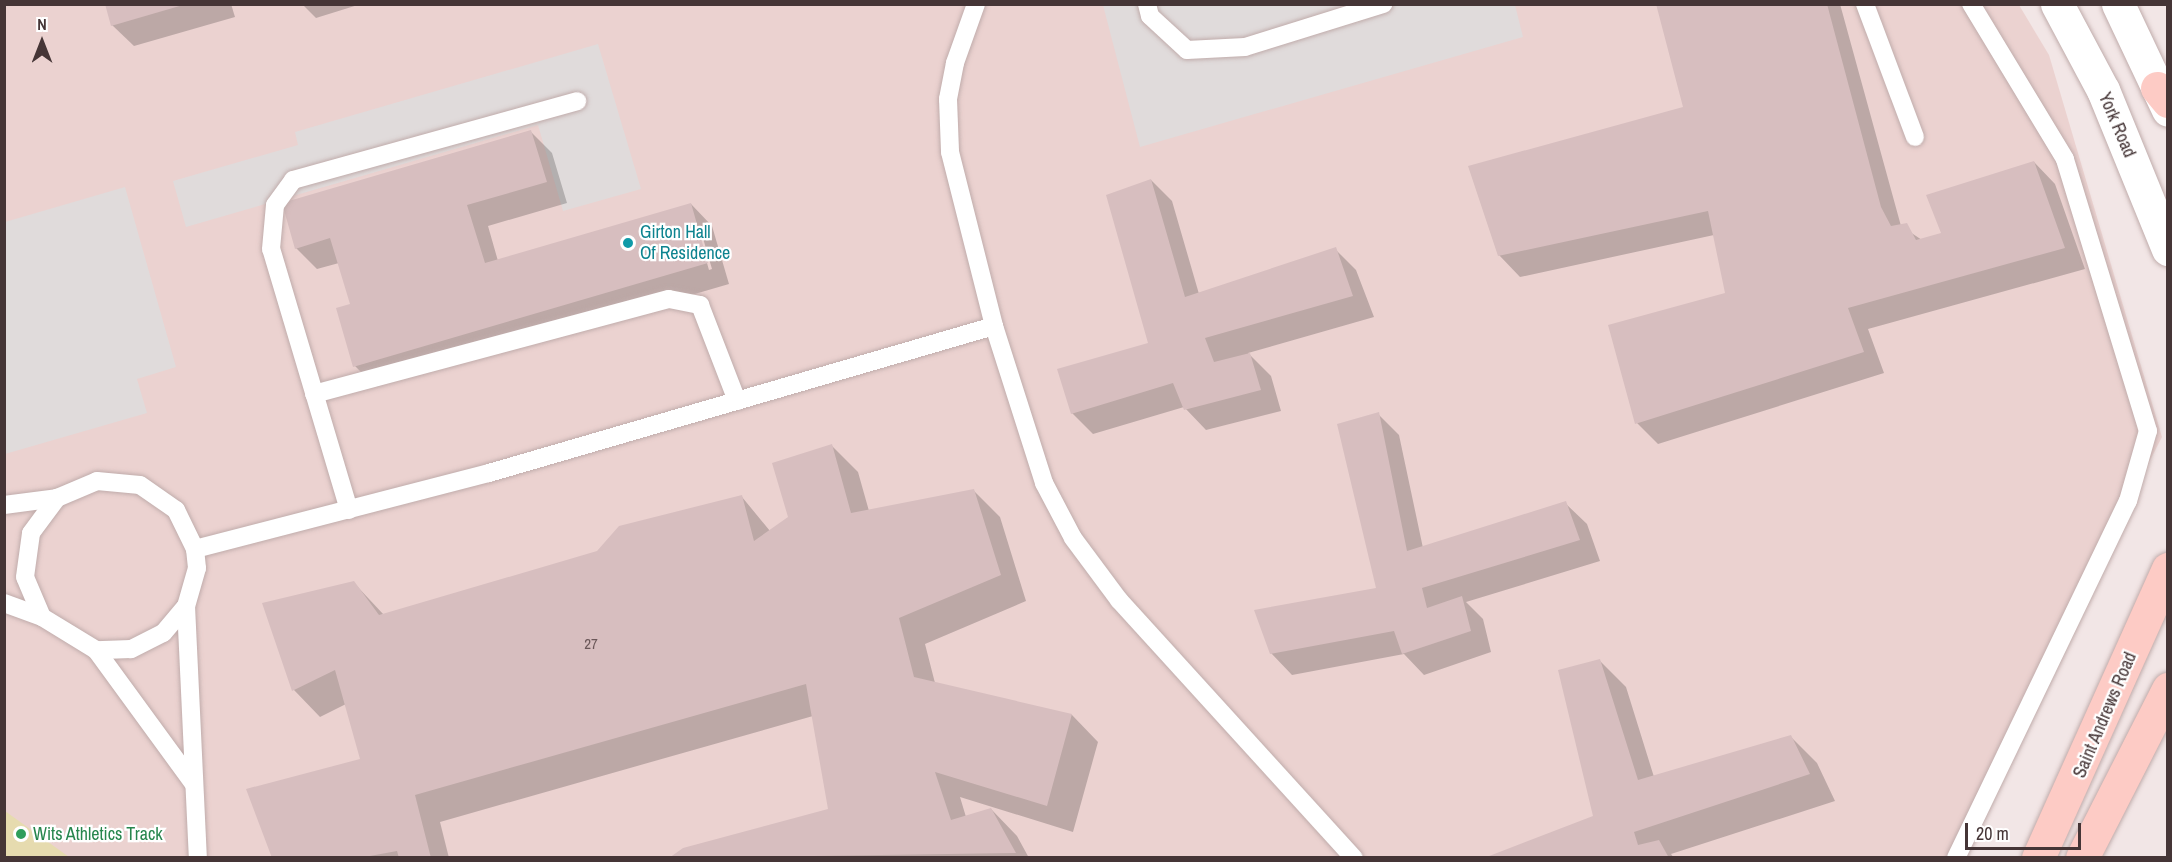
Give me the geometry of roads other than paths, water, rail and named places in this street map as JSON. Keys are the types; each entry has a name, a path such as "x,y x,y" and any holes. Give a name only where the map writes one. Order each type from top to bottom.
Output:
{"main road":[{"name":"Saint Andrews Road","path":"2038,858 2168,569"},
{"path":"2082,858 2168,689"}],"street":[{"name":"York Road","path":"2058,4 2103,90 2168,249"},
{"path":"2118,4 2164,100"}],"lane":[{"path":"976,4 951,81 950,152 994,326 1044,483 1073,538 1119,600 1354,858"},
{"path":"1147,4 1150,16 1187,50 1245,47 1383,4"},
{"path":"1865,4 1915,137"},
{"path":"1956,858 2128,501 2148,431 2064,159 1971,4"},
{"path":"349,510 271,249 275,205 293,180 577,101"},
{"path":"314,394 669,299 700,305 737,400"},
{"path":"195,549 349,510 994,326"},
{"path":"4,505 57,498 97,481 140,485 177,510 195,549 194,588 186,606 163,633 131,649 96,650"},
{"path":"42,617 25,577 29,544 31,533 57,498"},
{"path":"4,603 42,617 96,650 193,783"},
{"path":"186,606 198,858"}],"place":[{"name":"Girton Hall Of Residence","path":"628,243"},
{"name":"Wits Athletics Track","path":"21,834"}]}
